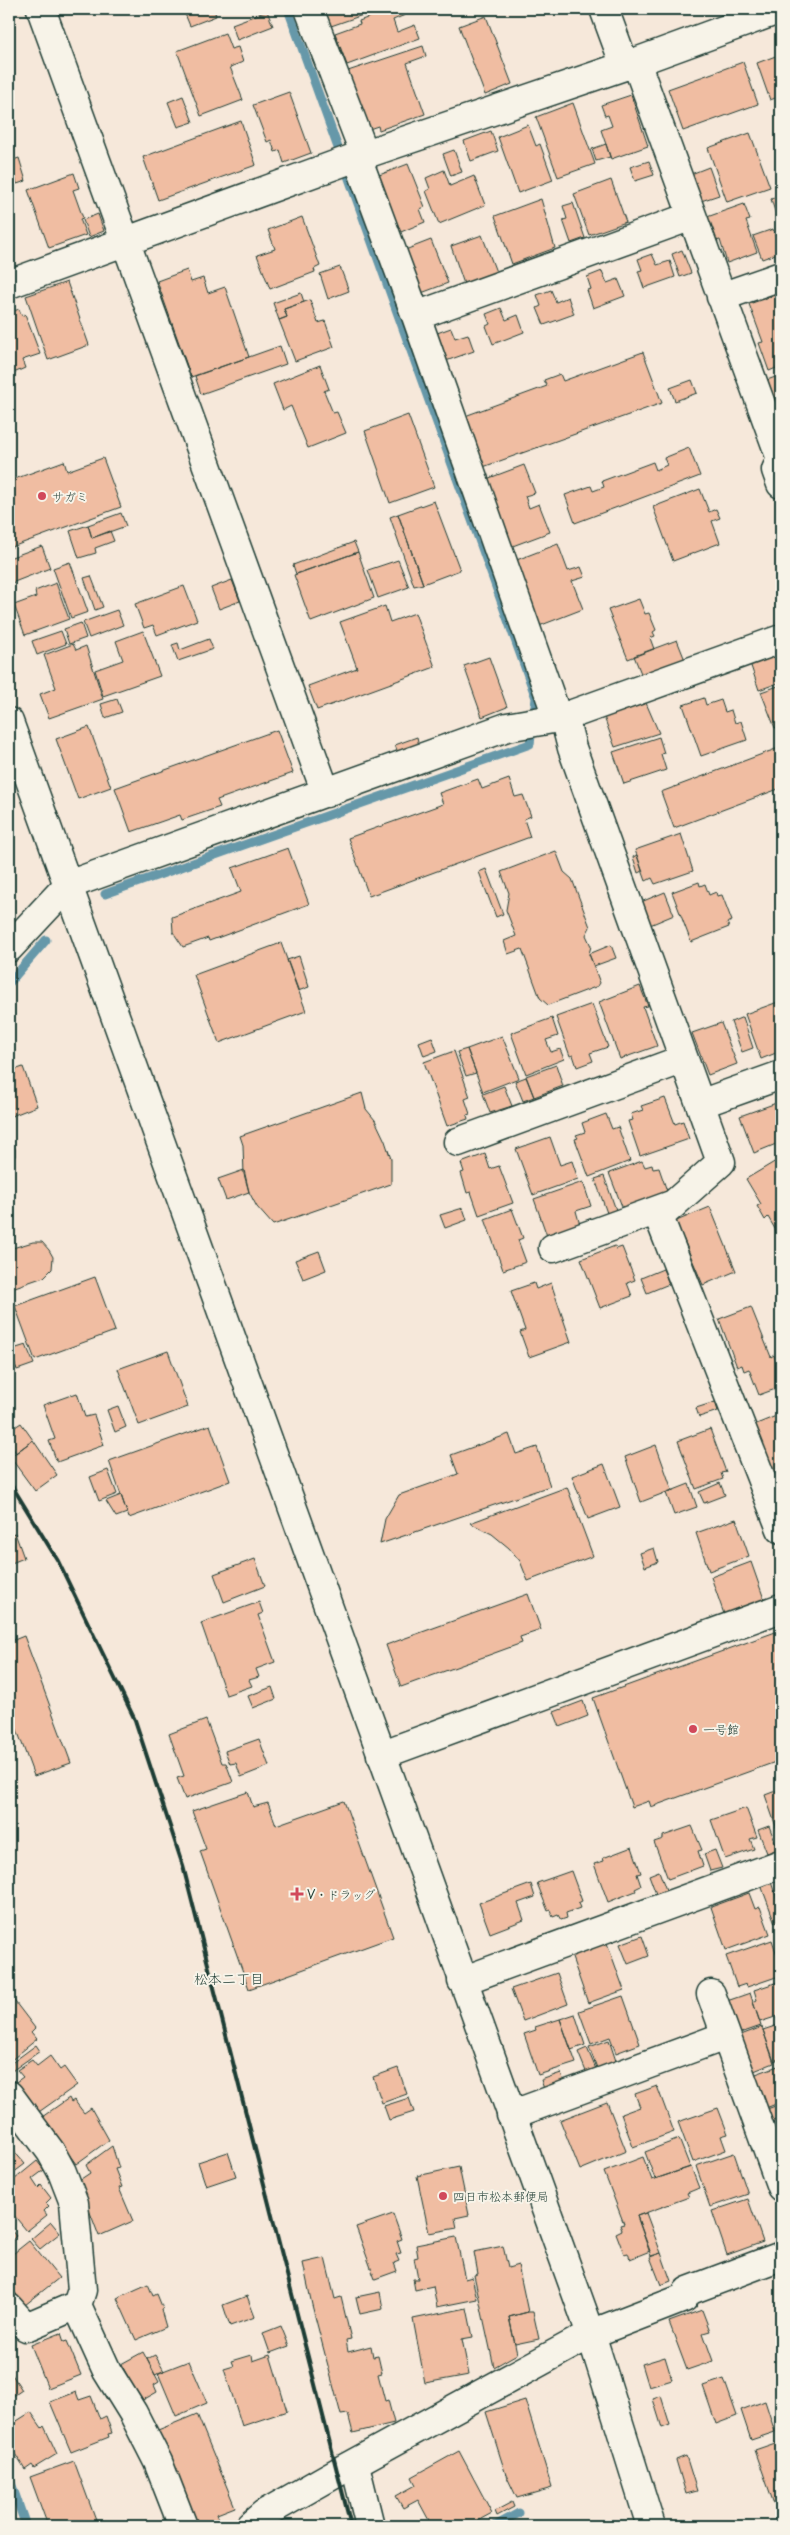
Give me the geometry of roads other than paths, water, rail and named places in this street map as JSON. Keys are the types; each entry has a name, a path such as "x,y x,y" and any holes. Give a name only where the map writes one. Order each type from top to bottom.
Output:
{"street":[{"path":"41,9 326,793"},
{"path":"309,9 358,157 559,718 572,748 721,1162 659,1218 781,1529"},
{"path":"604,9 630,64 692,216 781,459 776,470 781,484"},
{"path":"9,284 358,157 630,64 781,9"},
{"path":"416,316 692,216"},
{"path":"721,297 781,276"},
{"path":"9,948 68,885 512,727 559,718 781,639"},
{"path":"9,722 591,2334 651,2526"},
{"path":"458,1142 684,1059"},
{"path":"700,1104 781,1075"},
{"path":"553,1248 674,1204"},
{"path":"381,1755 781,1608"},
{"path":"462,1981 781,1864"},
{"path":"711,1994 781,2187"},
{"path":"511,2115 725,2036"},
{"path":"9,2095 54,2159 74,2203 82,2290 77,2305 107,2371 133,2413 158,2462 183,2526"},
{"path":"250,2526 264,2514 591,2334 684,2298 688,2291 781,2256"},
{"path":"9,2308 26,2327 77,2305"},
{"path":"355,2464 370,2526"}],"waterway":[{"path":"105,894 530,744 536,698 288,9"},
{"path":"9,983 46,940"},
{"path":"9,2477 26,2526"},
{"path":"495,2526 519,2513"}],"railway":[{"path":"9,1481 58,1561 135,1720 183,1866 351,2526"}],"place":[{"name":"サガミ","path":"42,496"},
{"name":"一号館","path":"693,1729"},
{"name":"V・ドラッグ","path":"297,1894"},
{"name":"四日市松本郵便局","path":"443,2196"}],"district":[{"name":"松本二丁目","path":"229,1978"}]}
